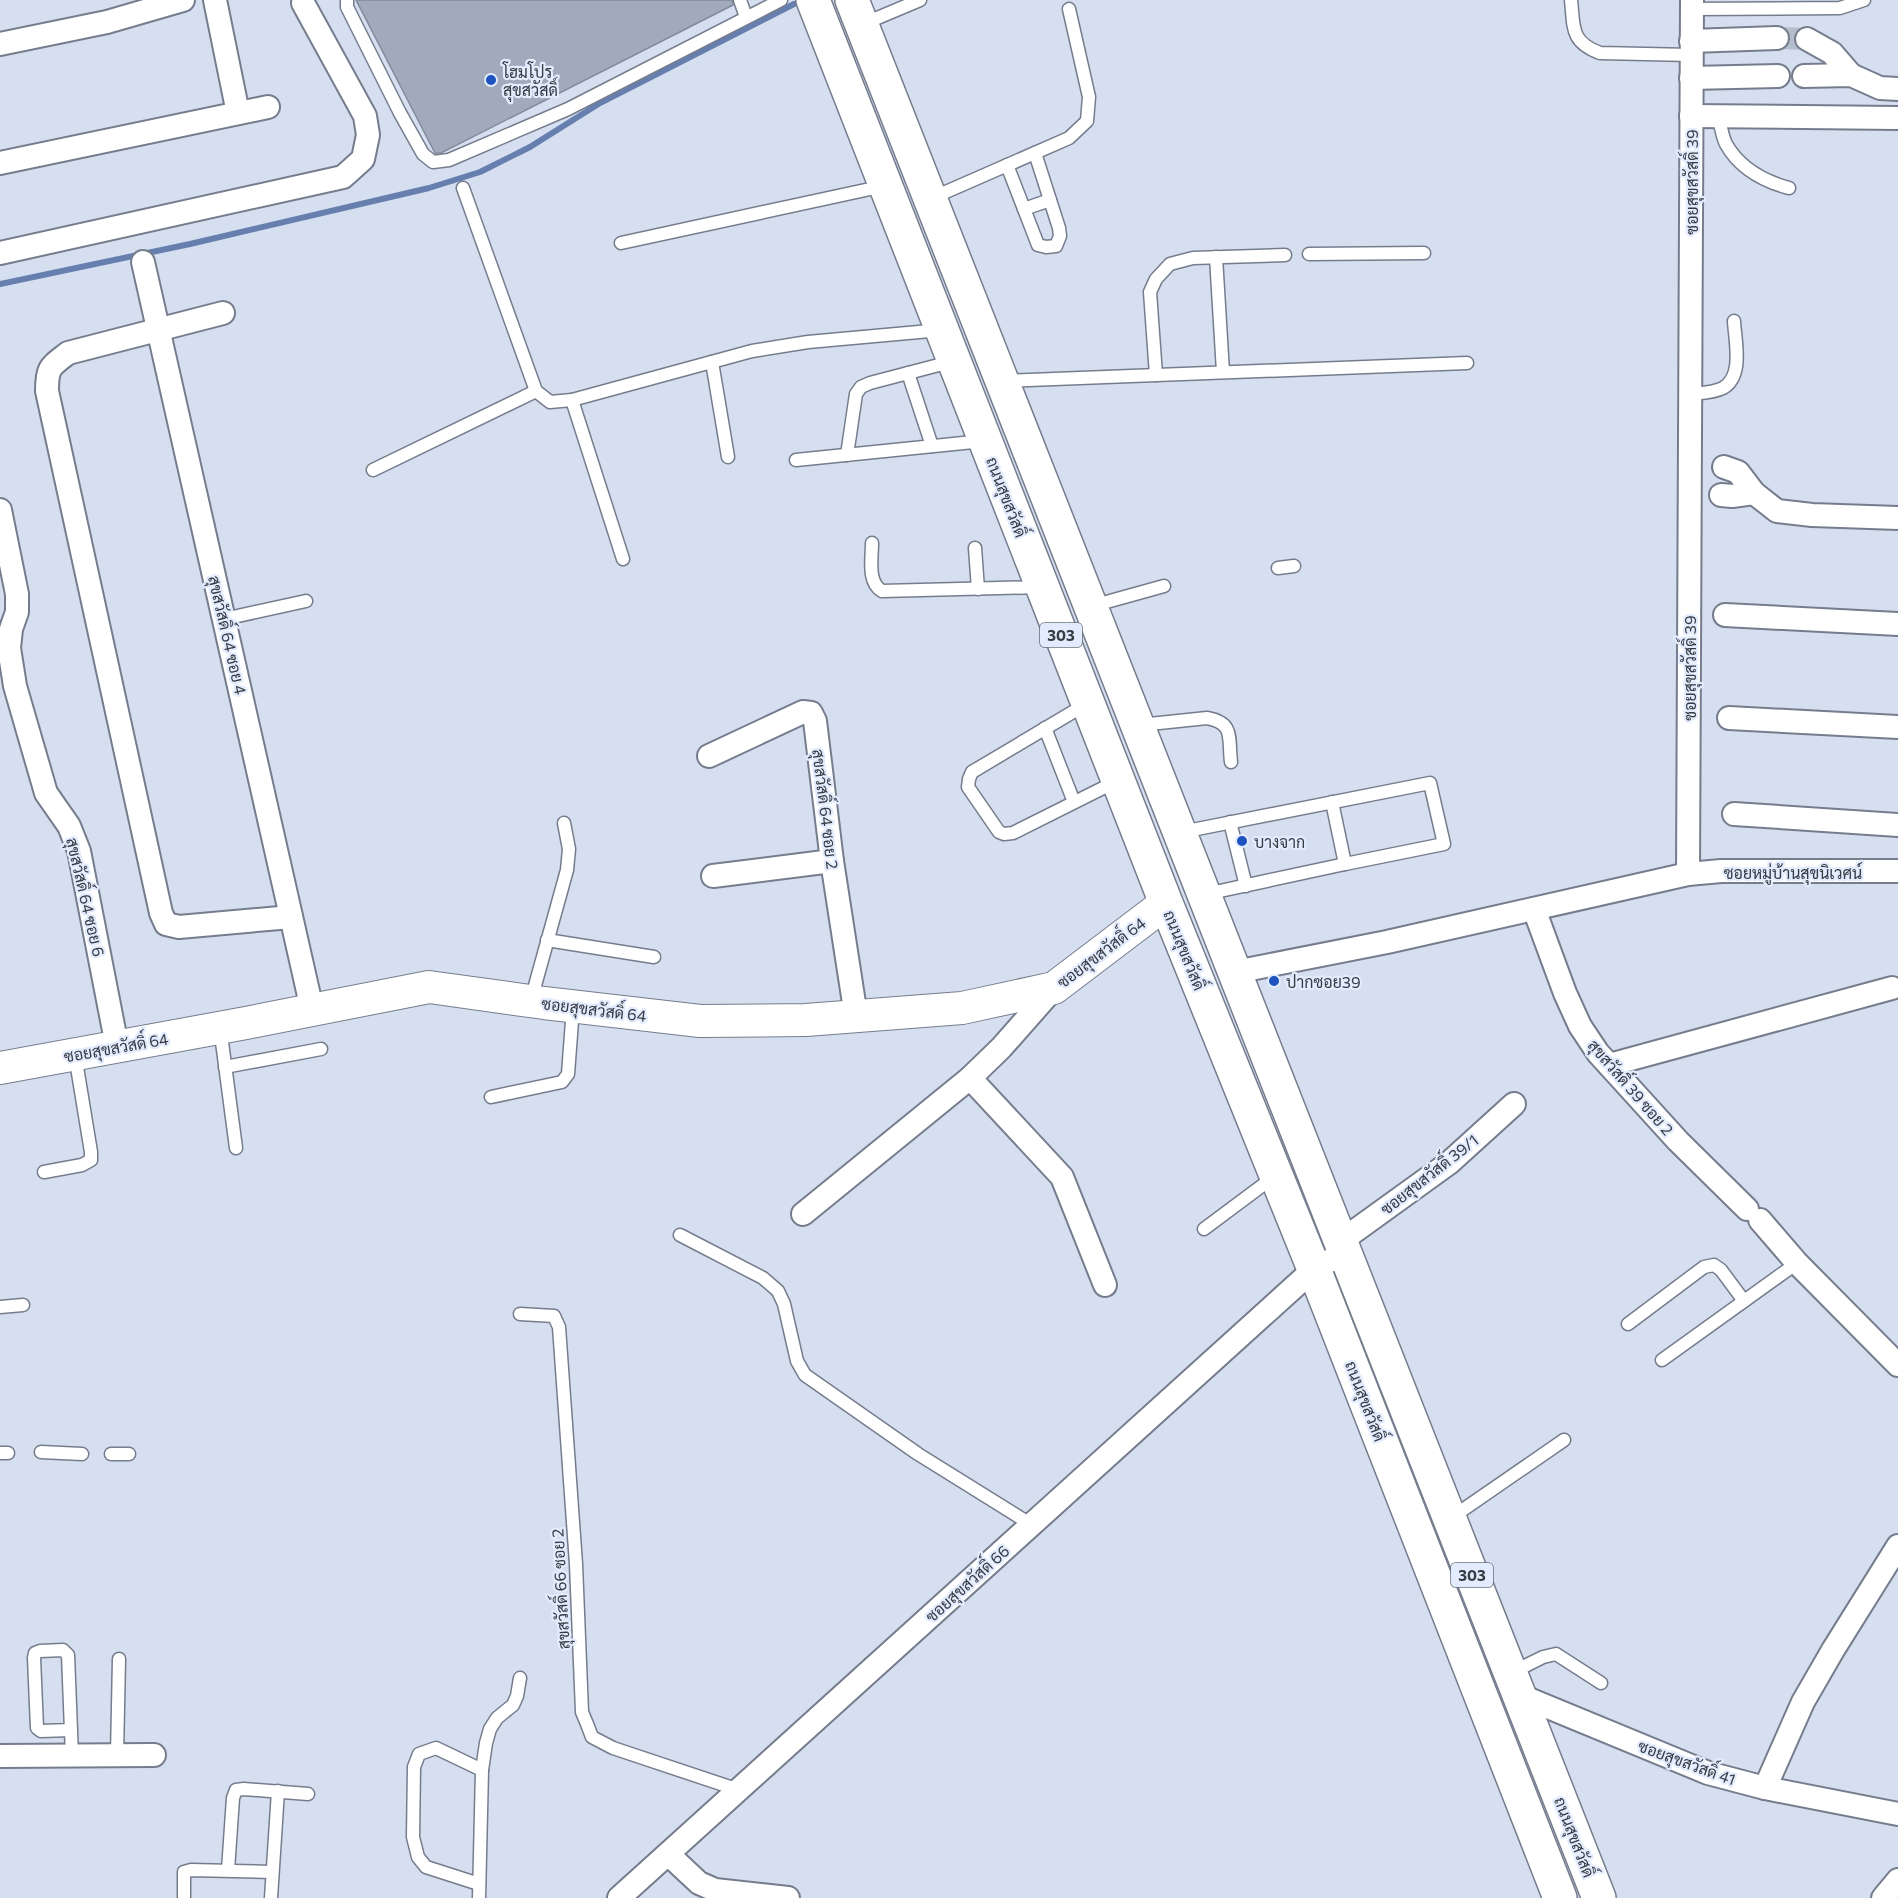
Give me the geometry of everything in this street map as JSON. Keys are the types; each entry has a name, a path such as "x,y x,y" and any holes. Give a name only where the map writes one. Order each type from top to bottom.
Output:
{"main road":[{"name":"ถนนสุขสวัสดิ์","path":"813,0 1166,903 1314,1269 1560,1898"},
{"name":"ถนนสุขสวัสดิ์","path":"857,12 1599,1898"}],"street":[{"path":"107,22 134,0"},
{"path":"0,44 107,22 183,0"},
{"path":"215,0 238,113"},
{"path":"0,253 343,177 363,159 368,135 365,116 299,1"},
{"name":"ซอยสุขสวัสดิ์ 39","path":"1688,874 1707,466 1690,394 1691,5"},
{"path":"1691,48 1778,38"},
{"path":"1807,39 1832,53 1851,75 1880,88 1898,89"},
{"path":"1804,76 1851,75"},
{"path":"1691,78 1778,76"},
{"path":"0,163 268,107"},
{"path":"1691,116 1898,118"},
{"name":"สุขสวัสดิ์ 64 ซอย 4","path":"143,262 312,1009"},
{"path":"223,313 68,353 51,366 47,377 47,391 161,913 166,924 179,927 291,917"},
{"path":"1707,466 1738,472 1754,493 1778,511 1812,515 1898,518"},
{"path":"1706,494 1732,496 1754,493"},
{"name":"สุขสวัสดิ์ 64 ซอย 6","path":"0,510 17,594 17,612 11,629 9,648 15,686 46,793 69,826 78,851 117,1046"},
{"path":"1725,615 1898,624"},
{"name":"สุขสวัสดิ์ 64 ซอย 2","path":"709,756 803,712 811,713 815,721 832,861 856,1016"},
{"path":"1729,718 1898,727"},
{"path":"1734,814 1898,825"},
{"path":"713,876 832,861"},
{"name":"ซอยหมู่บ้านสุขนิเวศน์","path":"1688,874 1721,871 1898,871"},
{"path":"1235,972 1388,942 1688,874"},
{"name":"ซอยสุขสวัสดิ์ 64","path":"0,1068 429,987 573,1007 700,1021 806,1020 962,1008 1054,988 1166,903"},
{"name":"สุขสวัสดิ์ 39 ซอย 2","path":"1534,909 1565,993 1580,1026 1609,1065 1678,1141 1754,1215 1797,1263 1898,1365"},
{"path":"803,1214 970,1078 1001,1048 1054,988"},
{"path":"1609,1065 1892,988"},
{"path":"970,1078 1062,1177 1105,1285"},
{"name":"ซอยสุขสวัสดิ์ 39/1","path":"1314,1269 1449,1163 1514,1104"},
{"name":"ซอยสุขสวัสดิ์ 66","path":"619,1898 1314,1269"},
{"path":"1765,1788 1803,1702 1898,1546"},
{"name":"ซอยสุขสวัสดิ์ 41","path":"1515,1684 1708,1773 1765,1788 1898,1814"},
{"path":"0,1756 154,1755"},
{"path":"668,1854 707,1888 788,1898"},
{"path":"1883,1898 1898,1880"}],"lane":[{"path":"347,0 347,7 400,113 423,154 433,162 449,160 568,109 781,0"},
{"path":"740,0 746,17"},
{"path":"857,12 920,0"},
{"path":"1571,0 1575,29 1580,42 1588,49 1600,53 1691,48"},
{"path":"1691,5 1840,8 1864,0"},
{"path":"931,199 1069,138 1087,121 1089,97 1069,9"},
{"path":"1718,117 1725,143 1750,172 1770,183 1790,188"},
{"path":"1007,165 1038,245 1056,246 1060,236 1059,228 1035,153"},
{"path":"621,243 886,186"},
{"path":"463,188 536,391 550,402 572,400 752,351 808,342 942,330"},
{"path":"1024,209 1050,200"},
{"path":"1309,254 1424,254"},
{"path":"1156,375 1150,292 1156,279 1170,264 1193,258 1285,255"},
{"path":"1216,257 1223,372"},
{"path":"1690,394 1716,391 1731,380 1736,366 1734,321"},
{"path":"847,455 856,394 861,387 954,361"},
{"path":"712,362 728,457"},
{"path":"1002,381 1467,363"},
{"path":"908,373 932,446"},
{"path":"373,470 536,391"},
{"path":"572,400 623,559"},
{"path":"796,460 985,440"},
{"path":"872,543 872,580 882,591 1043,587"},
{"path":"975,548 978,589"},
{"path":"1278,567 1294,566"},
{"path":"1091,606 1164,586"},
{"path":"224,619 306,601"},
{"path":"1088,703 972,772 968,787 999,832 1004,834 1013,833 1118,780"},
{"path":"1138,725 1207,718 1216,720 1228,729 1231,762"},
{"path":"1045,728 1074,802"},
{"path":"1180,832 1430,783 1444,844 1205,894"},
{"path":"1332,802 1345,864"},
{"path":"1230,822 1246,886"},
{"path":"530,1001 567,870 569,849 564,824"},
{"path":"547,940 654,957"},
{"path":"491,1097 562,1082 568,1074 573,1007"},
{"path":"220,1027 236,1148"},
{"path":"225,1066 321,1049"},
{"path":"44,1172 82,1166 91,1160 75,1054"},
{"path":"1204,1229 1276,1175"},
{"path":"680,1235 762,1278 778,1291 784,1304 797,1361 805,1375 918,1455 1032,1525"},
{"path":"1662,1360 1797,1263"},
{"path":"1628,1324 1704,1267 1714,1265 1721,1269 1744,1301"},
{"path":"0,1307 23,1305"},
{"name":"สุขสวัสดิ์ 66 ซอย 2","path":"520,1314 554,1316 559,1327 576,1564 582,1712 592,1737 613,1748 739,1790"},
{"path":"1450,1518 1564,1440"},
{"path":"40,1452 82,1454"},
{"path":"111,1454 129,1455"},
{"path":"71,1730 41,1731 37,1728 34,1658 40,1651 63,1650 68,1655 71,1730 72,1756"},
{"path":"1515,1684 1543,1657 1556,1654 1601,1683"},
{"path":"117,1755 119,1659"},
{"path":"479,1898 482,1770 490,1729 497,1718 513,1705 520,1678"},
{"path":"479,1884 426,1868 418,1857 413,1837 414,1767 419,1754 436,1748 482,1770"},
{"path":"228,1870 233,1798 236,1790 308,1794"},
{"path":"271,1898 278,1791"},
{"path":"184,1898 184,1872 228,1870 272,1872"}],"building":[{"name":"โฮมโปร สุขสวัสดิ์","path":"356,0 732,0 733,5 441,153 435,153"}],"waterway":[{"path":"0,284 190,244 429,188 480,172 530,147 600,103 794,4"}],"tunnel":[{"path":"1777,38 1807,39"}],"place":[{"name":"โฮมโปร สุขสวัสดิ์","path":"491,80"},
{"name":"บางจาก","path":"1242,841"},
{"name":"ปากซอย39","path":"1274,981"}]}
